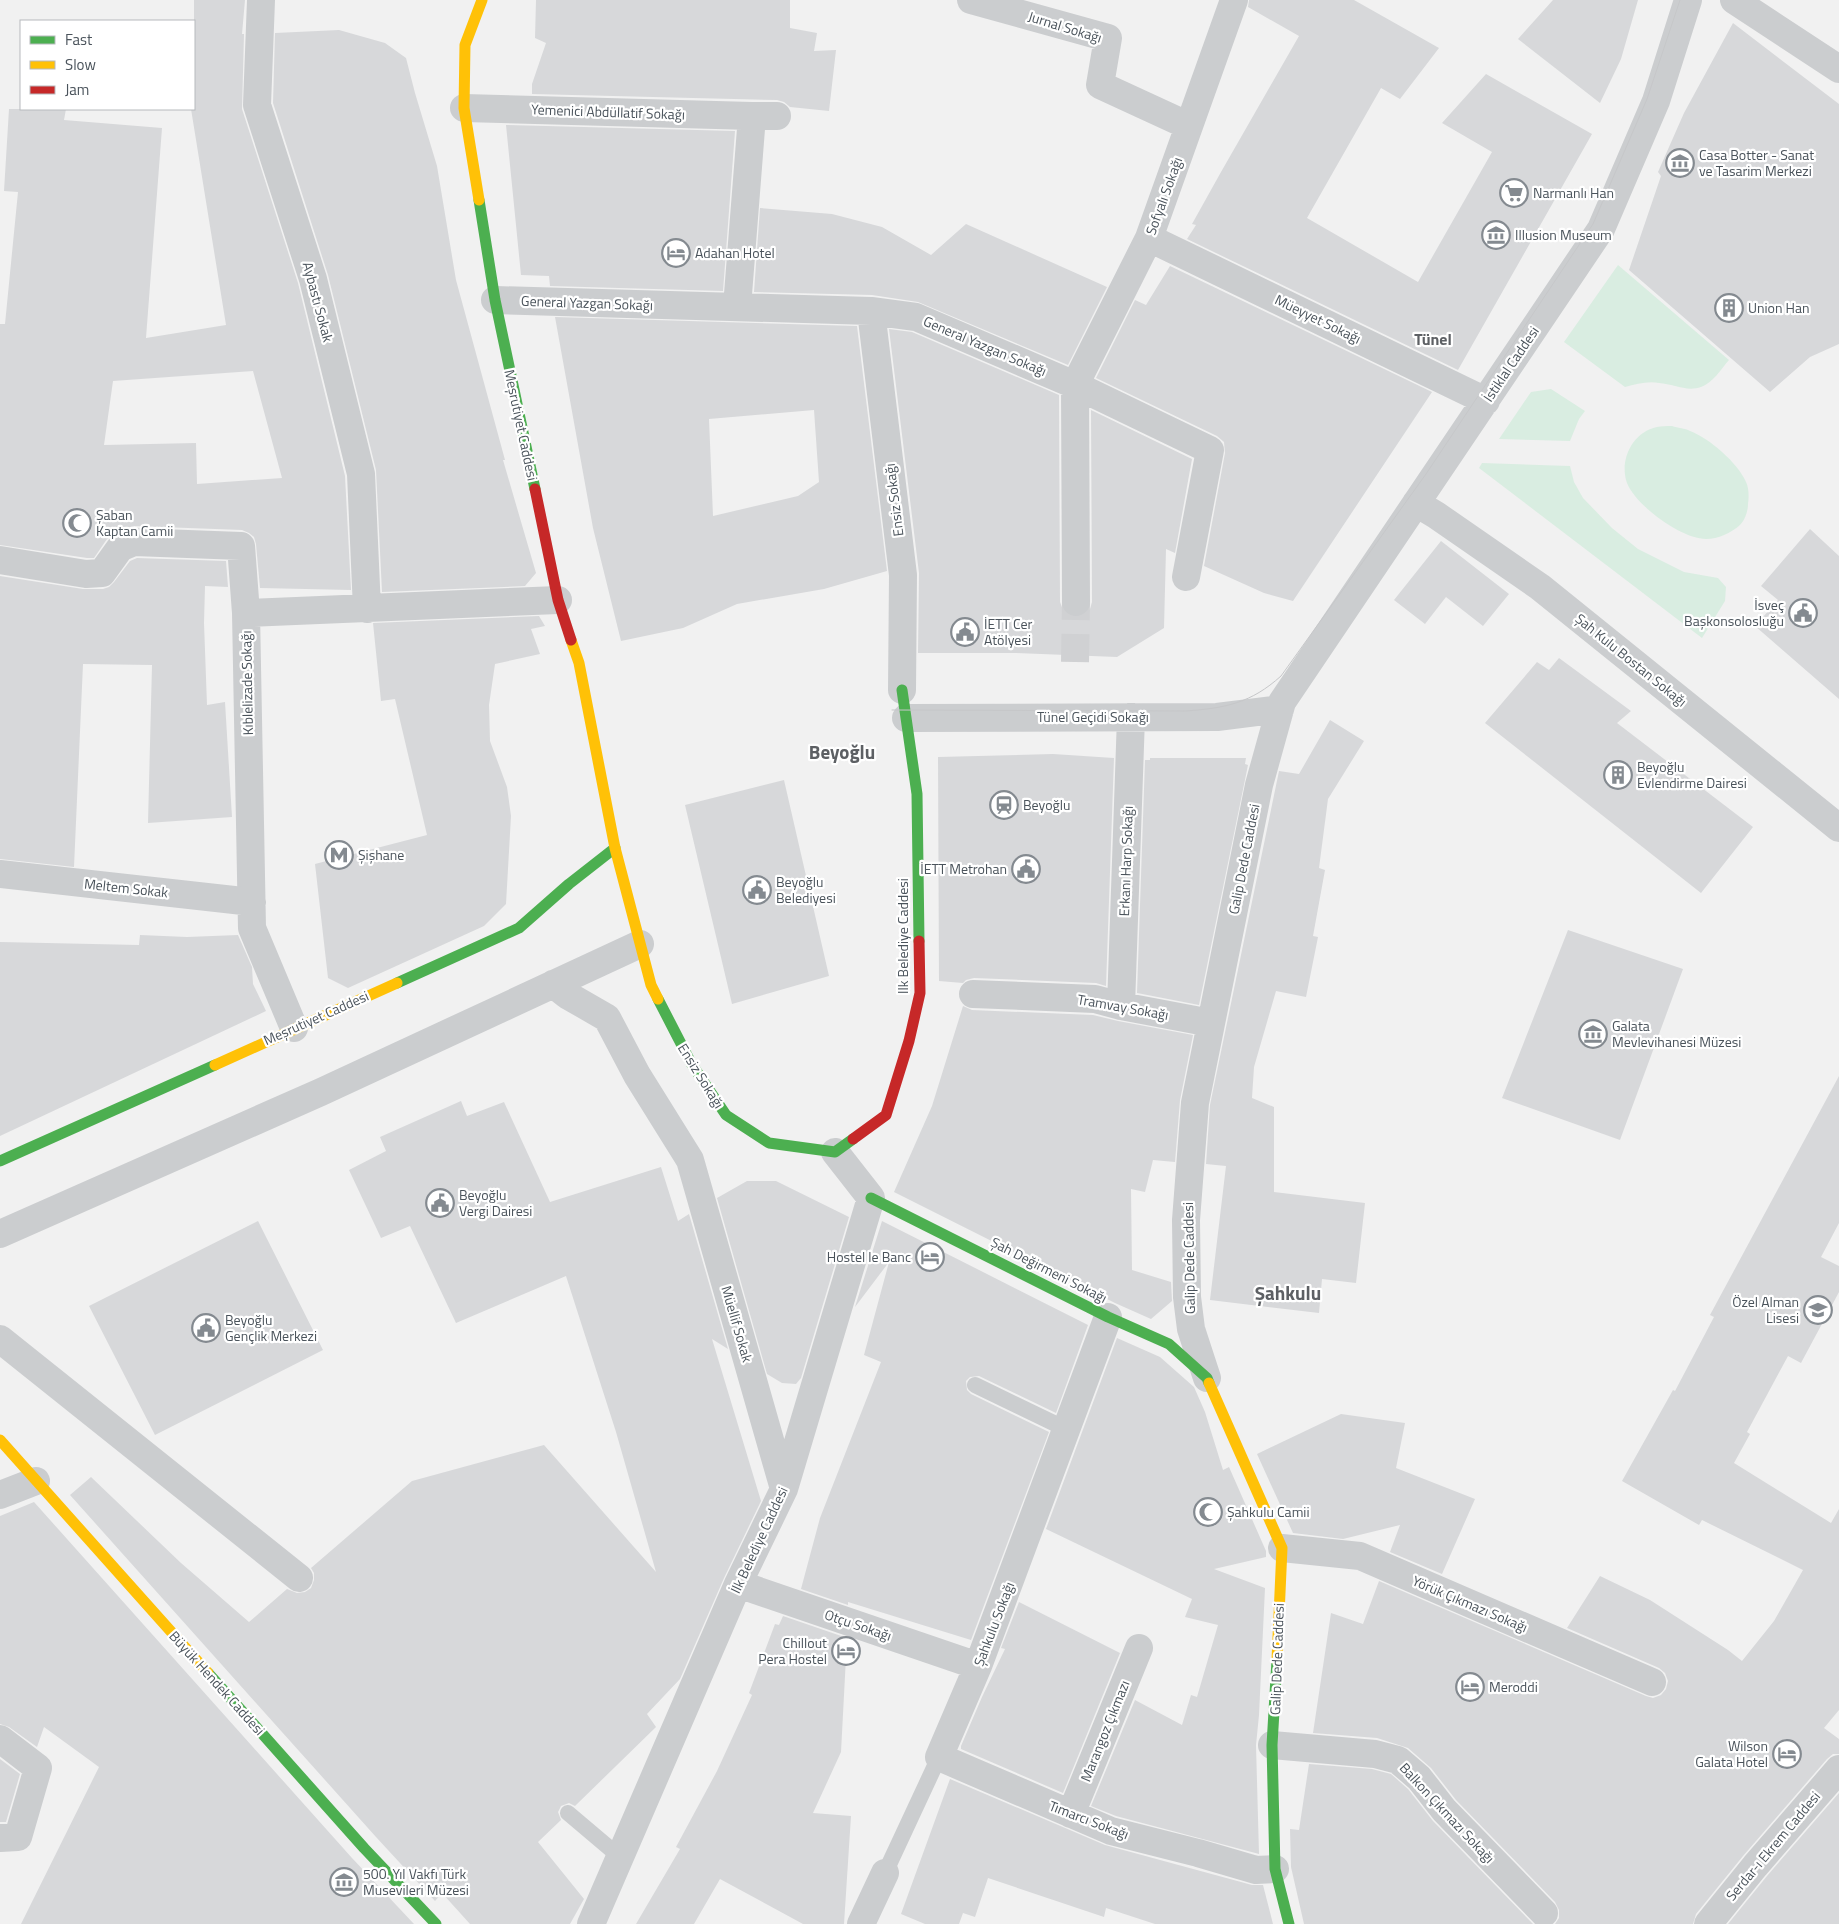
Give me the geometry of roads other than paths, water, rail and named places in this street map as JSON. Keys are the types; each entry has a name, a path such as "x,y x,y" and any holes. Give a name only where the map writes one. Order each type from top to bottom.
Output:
{"street":[{"name":"Aybastı Sokak","path":"261,0 257,105 313,279 362,474 367,608"},
{"name":"Meşrutiyet Caddesi","path":"482,0 465,45 464,108 495,300 558,600 579,663 615,848 651,985"},
{"name":"Jurnal Sokağı","path":"971,0 1108,38 1100,85 1189,126"},
{"name":"Sofyalı Sokağı","path":"1075,385 1149,238 1234,0"},
{"name":"İstiklal Caddesi","path":"1281,705 1601,229 1656,101 1688,0"},
{"path":"1734,0 1839,70"},
{"name":"Yemenici Abdüllatif Sokağı","path":"464,108 765,116 737,307"},
{"name":"Müeyyet Sokağı","path":"1149,238 1486,400"},
{"name":"General Yazgan Sokağı","path":"495,300 871,311 916,317 1075,385 1210,450 1186,577"},
{"name":"Ensiz Sokağı","path":"871,311 902,575 902,690"},
{"path":"1075,385 1076,602"},
{"name":"Şah Kulu Bostan Sokağı","path":"1416,504 1436,515 1540,587 1839,828"},
{"path":"0,560 86,574 102,573 120,548 134,542 240,546 246,613"},
{"name":"Kıblelizade Sokağı","path":"294,1028 252,928 246,613 558,600"},
{"name":"Ilk Belediye Caddesi","path":"834,1152 886,1115 909,1041 920,993 917,794 902,690"},
{"name":"Tünel Geçidi Sokağı","path":"906,718 1217,717 1281,705"},
{"name":"Galip Dede Caddesi","path":"1281,705 1260,785 1195,1103 1186,1220 1187,1297 1191,1329 1207,1378 1282,1548 1275,1716 1272,1745 1275,1869 1289,1924"},
{"name":"Erkanı Harp Sokağı","path":"1121,1006 1131,717"},
{"name":"Meşrutiyet Caddesi","path":"0,1161 520,928 569,884 615,848"},
{"name":"Meltem Sokak","path":"0,874 252,902"},
{"path":"0,1234 321,1092 640,944"},
{"name":"Müellif Sokak","path":"553,984 567,995 607,1018 637,1075 690,1160 784,1489"},
{"name":"Ensiz Sokağı","path":"651,985 691,1062 726,1115 769,1143 834,1152"},
{"name":"Tramvay Sokağı","path":"973,994 1095,999 1121,1006 1211,1023"},
{"path":"834,1152 871,1198"},
{"name":"Şah Değirmeni Sokağı","path":"871,1198 1108,1317 1169,1344 1207,1378"},
{"name":"İlk Belediye Caddesi","path":"591,1924 738,1584 784,1489 871,1198"},
{"name":"Şahkulu Sokağı","path":"939,1757 978,1666 1108,1317"},
{"path":"0,1339 299,1578"},
{"name":"Büyük Hendek Caddesi","path":"0,1440 364,1848 436,1924"},
{"path":"0,1495 36,1481"},
{"name":"Yörük Çıkmazı Sokağı","path":"1282,1548 1360,1556 1652,1682"},
{"name":"Otçu Sokağı","path":"738,1584 978,1666"},
{"name":"Marangoz Çıkmazı","path":"1071,1814 1139,1648"},
{"path":"0,1739 38,1768 18,1837 0,1838"},
{"name":"Balkon Çıkmazı Sokağı","path":"1272,1745 1375,1754 1398,1760 1419,1778 1444,1810 1544,1913"},
{"name":"Tımarcı Sokağı","path":"939,1757 1111,1831 1256,1870 1275,1869"},
{"name":"Serdar-ı Ekrem Caddesi","path":"1708,1924 1755,1866 1839,1769"},
{"name":"Şahkulu Sokağı","path":"861,1924 885,1873"}],"lane":[{"path":"975,1385 1066,1430"},
{"name":"Şahkulu Sokağı","path":"885,1873 939,1757"},
{"path":"568,1813 620,1856"}],"tunnel":[{"path":"1075,662 1076,602"}],"tram line":[{"path":"892,710 1186,711 1226,706 1248,698 1281,676 1426,474 1593,224 1647,99 1680,0"}],"place":[{"name":"Casa Botter - Sanat ve Tasarim Merkezi","path":"1680,163"},
{"name":"Narmanlı Han","path":"1514,193"},
{"name":"Illusion Museum","path":"1496,235"},
{"name":"Adahan Hotel","path":"676,253"},
{"name":"Union Han","path":"1729,308"},
{"name":"Şaban Kaptan Camii","path":"77,523"},
{"name":"İsveç Başkonsolosluğu","path":"1803,613"},
{"name":"İETT Cer Atölyesi","path":"965,632"},
{"name":"Beyoğlu Evlendirme Dairesi","path":"1618,775"},
{"name":"Beyoğlu","path":"1004,805"},
{"name":"Şişhane","path":"339,855"},
{"name":"İETT Metrohan","path":"1026,869"},
{"name":"Beyoğlu Belediyesi","path":"757,890"},
{"name":"Galata Mevlevihanesi Müzesi","path":"1593,1034"},
{"name":"Beyoğlu Vergi Dairesi","path":"440,1203"},
{"name":"Hostel le Banc","path":"930,1257"},
{"name":"Özel Alman Lisesi","path":"1818,1310"},
{"name":"Beyoğlu Gençlik Merkezi","path":"206,1328"},
{"name":"Şahkulu Camii","path":"1208,1512"},
{"name":"Chillout Pera Hostel","path":"846,1651"},
{"name":"Meroddi","path":"1470,1687"},
{"name":"Wilson Galata Hotel","path":"1787,1754"},
{"name":"500. Yıl Vakfı Türk Musevileri Müzesi","path":"344,1882"}],"district":[{"name":"Tünel","path":"1433,339"},
{"name":"Beyoğlu","path":"842,752"},
{"name":"Şahkulu","path":"1288,1293"}]}
